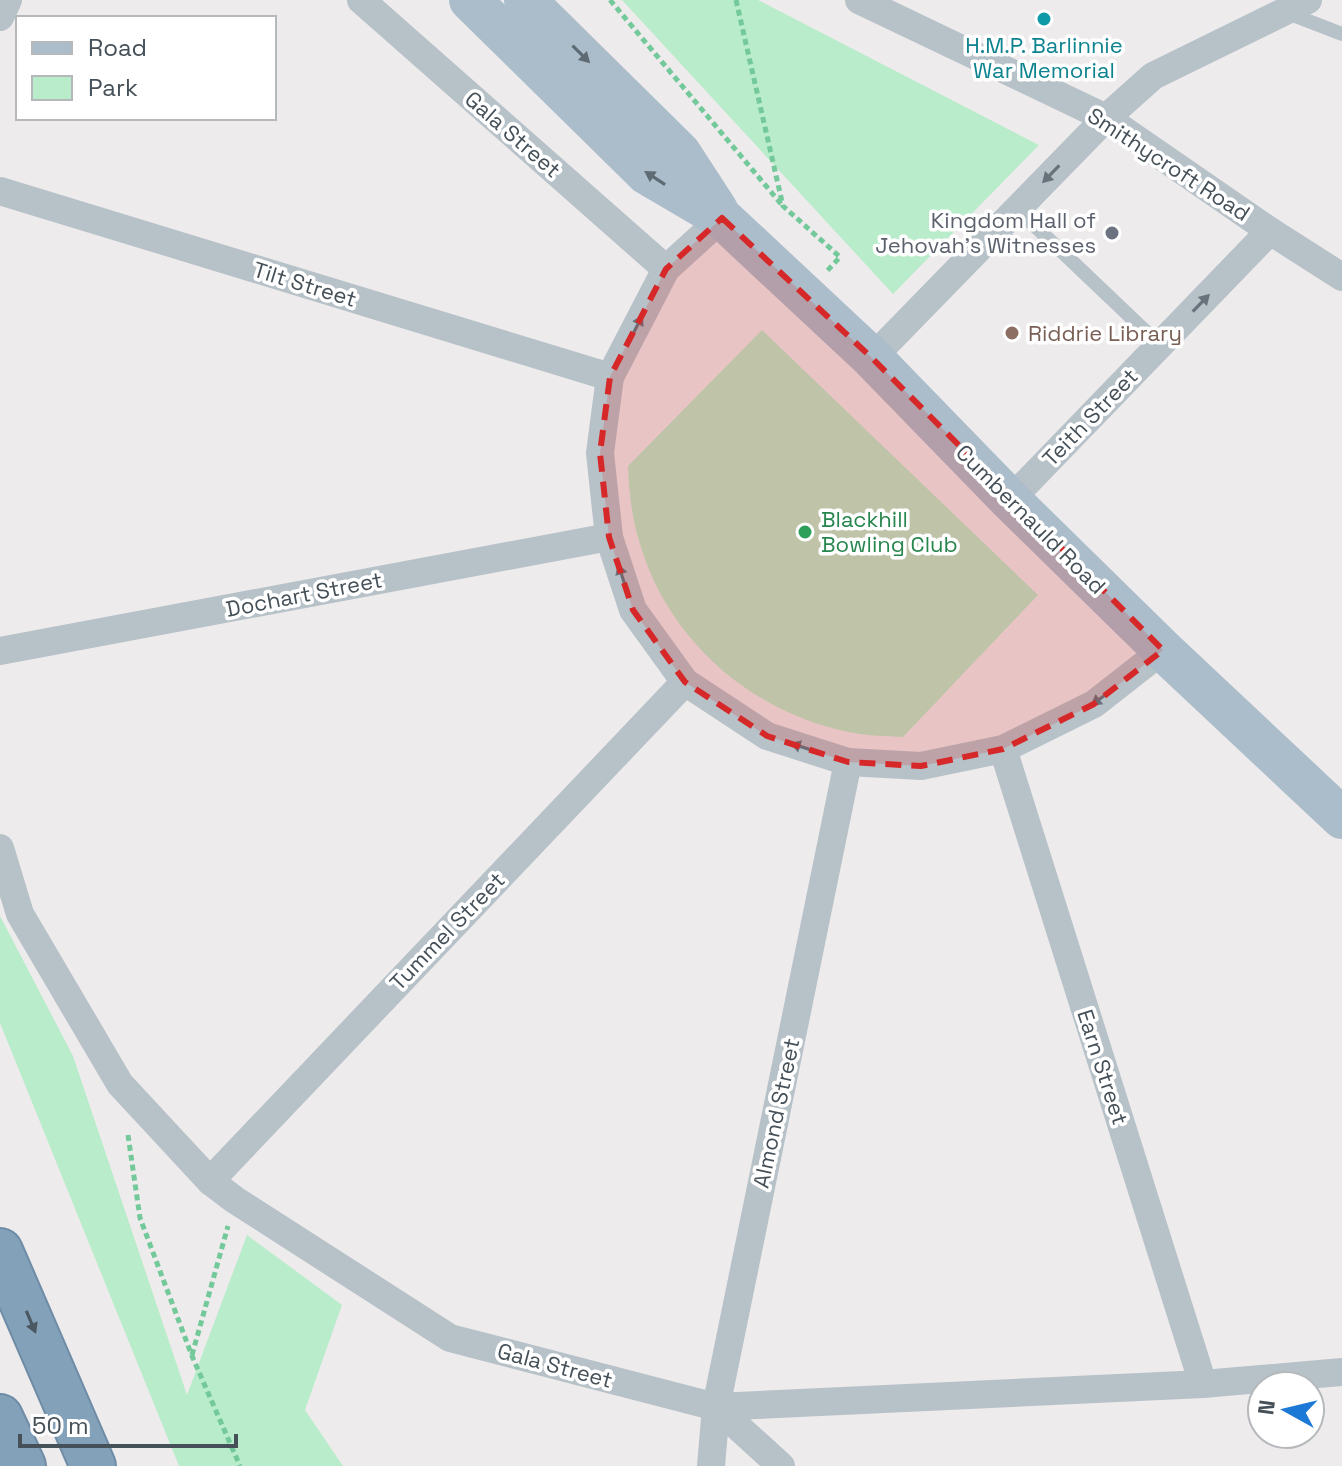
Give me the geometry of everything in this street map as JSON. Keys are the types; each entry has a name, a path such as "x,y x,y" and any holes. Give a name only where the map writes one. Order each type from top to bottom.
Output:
{"highway":[{"path":"0,1251 93,1466"},
{"path":"0,1417 23,1466"}],"main road":[{"name":"Cumbernauld Road","path":"470,0 647,174 722,218 872,358 1010,500 1163,650 1342,818"},
{"name":"Cumbernauld Road","path":"525,0 680,153 722,218"}],"street":[{"path":"0,17 8,0"},
{"name":"Gala Street","path":"361,0 666,269"},
{"name":"Smithycroft Road","path":"859,0 1106,118 1342,277"},
{"path":"872,358 1106,118 1153,76 1296,6"},
{"name":"Tilt Street","path":"0,191 610,377"},
{"path":"722,218 666,269 610,377 600,453 609,537 633,610 685,682 767,736 848,762 921,766 1003,749 1094,704 1163,650"},
{"name":"Teith Street","path":"1010,500 1270,231"},
{"name":"Dochart Street","path":"0,651 609,537"},
{"name":"Tummel Street","path":"210,1181 685,682"},
{"name":"Earn Street","path":"1003,749 1203,1384"},
{"name":"Almond Street","path":"711,1466 716,1407 848,762"},
{"name":"Gala Street","path":"0,848 20,914 120,1084 210,1181 450,1338 716,1407 1203,1384 1342,1372"},
{"path":"716,1407 781,1466"}],"lane":[{"path":"1296,6 1342,34"},
{"path":"1017,209 1160,345"}],"path":[{"path":"610,0 783,206 840,257 804,295"},
{"path":"736,0 783,206"},
{"path":"120,1084 140,1218 192,1356 240,1466"},
{"path":"192,1356 235,1200"}],"highlighted area":[{"path":"722,218 872,358 1163,650 1094,704 1003,749 921,766 848,762 767,736 685,682 633,610 609,537 600,453 610,377 666,269"}],"green space":[{"path":"622,0 758,0 1039,145 893,294"},
{"name":"Blackhill Bowling Club","path":"762,330 1038,595 903,737 855,733 812,722 779,708 747,689 718,666 671,611 653,579 640,544 631,505 628,466"},
{"path":"0,916 73,1056 187,1395 247,1235 342,1305 305,1410 343,1466 179,1466 0,1023"}],"place":[{"name":"H.M.P. Barlinnie War Memorial","path":"1044,19"},
{"name":"Kingdom Hall of Jehovah's Witnesses","path":"1112,233"},
{"name":"Riddrie Library","path":"1012,333"},
{"name":"Blackhill Bowling Club","path":"805,532"}]}
